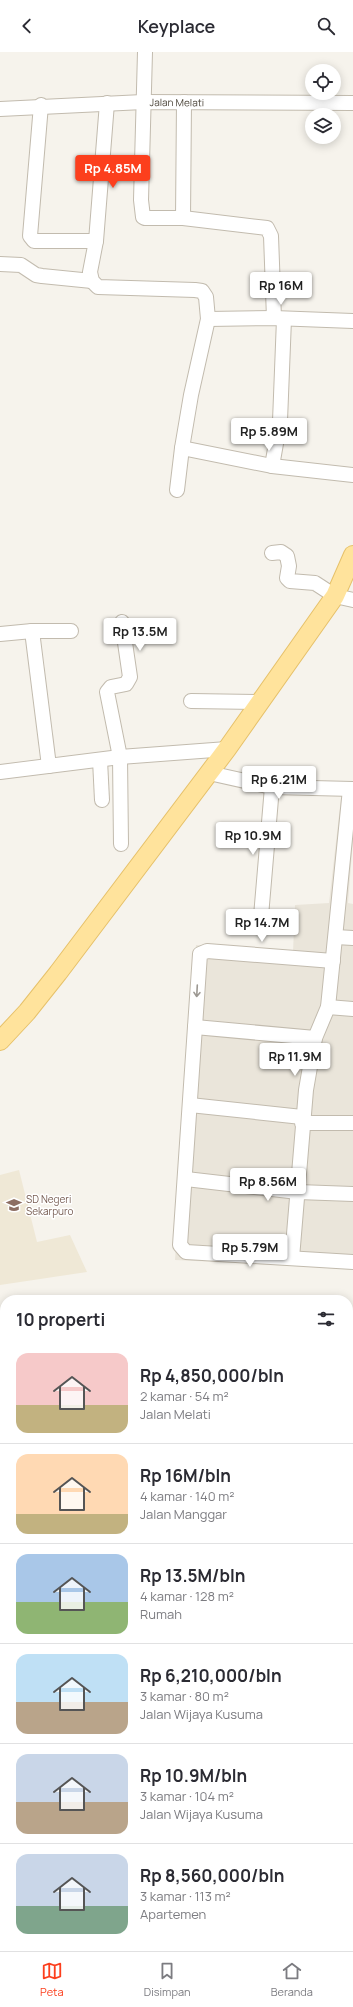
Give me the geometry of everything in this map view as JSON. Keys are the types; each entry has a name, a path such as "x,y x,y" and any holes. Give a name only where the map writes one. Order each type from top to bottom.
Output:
{"main road":[{"path":"0,1041 27,1012 58,973 227,749 335,596 353,555"}],"street":[{"path":"145,52 141,200 143,217 183,218 266,228 271,232 279,319 280,421 272,466"},
{"name":"Jalan Melati","path":"0,108 41,105 143,102 353,103"},
{"path":"183,218 184,102"},
{"path":"92,282 90,272 96,241 107,103"},
{"path":"41,105 31,238 34,241 96,241"},
{"path":"0,264 21,265 36,275 92,282 98,287 202,291 206,297 208,319 182,448 177,490"},
{"path":"208,319 353,321"},
{"path":"182,448 272,466 353,475"},
{"path":"272,553 281,552 286,556 289,566 287,578 290,581 315,583 335,596 353,600"},
{"path":"121,844 120,756 107,692 111,687 126,684 130,677 122,622"},
{"path":"32,631 49,766"},
{"path":"0,634 32,631 70,631"},
{"path":"191,701 261,702"},
{"path":"0,772 100,760 120,756 227,749"},
{"path":"100,760 102,800"},
{"path":"209,773 272,787 351,789 328,1007 315,1038 302,1120 298,1192 292,1258"},
{"path":"260,928 272,787"},
{"path":"336,937 353,938"},
{"path":"333,961 207,951 200,954 186,1179 180,1245 186,1252 353,1262"},
{"path":"328,1007 353,1009"},
{"path":"195,1027 315,1038"},
{"path":"190,1106 302,1120 353,1123"},
{"path":"186,1179 298,1192 353,1194"}],"shaded area":[{"path":"341,798 353,798 353,840 348,903 353,904 353,1269 175,1260 196,945 293,952 295,905 329,903"},
{"name":"SD Negeri Sekarpuro","path":"19,1170 37,1242 70,1235 87,1272 0,1285 0,1175"}],"place":[{"name":"SD Negeri Sekarpuro","path":"14,1205"}]}
